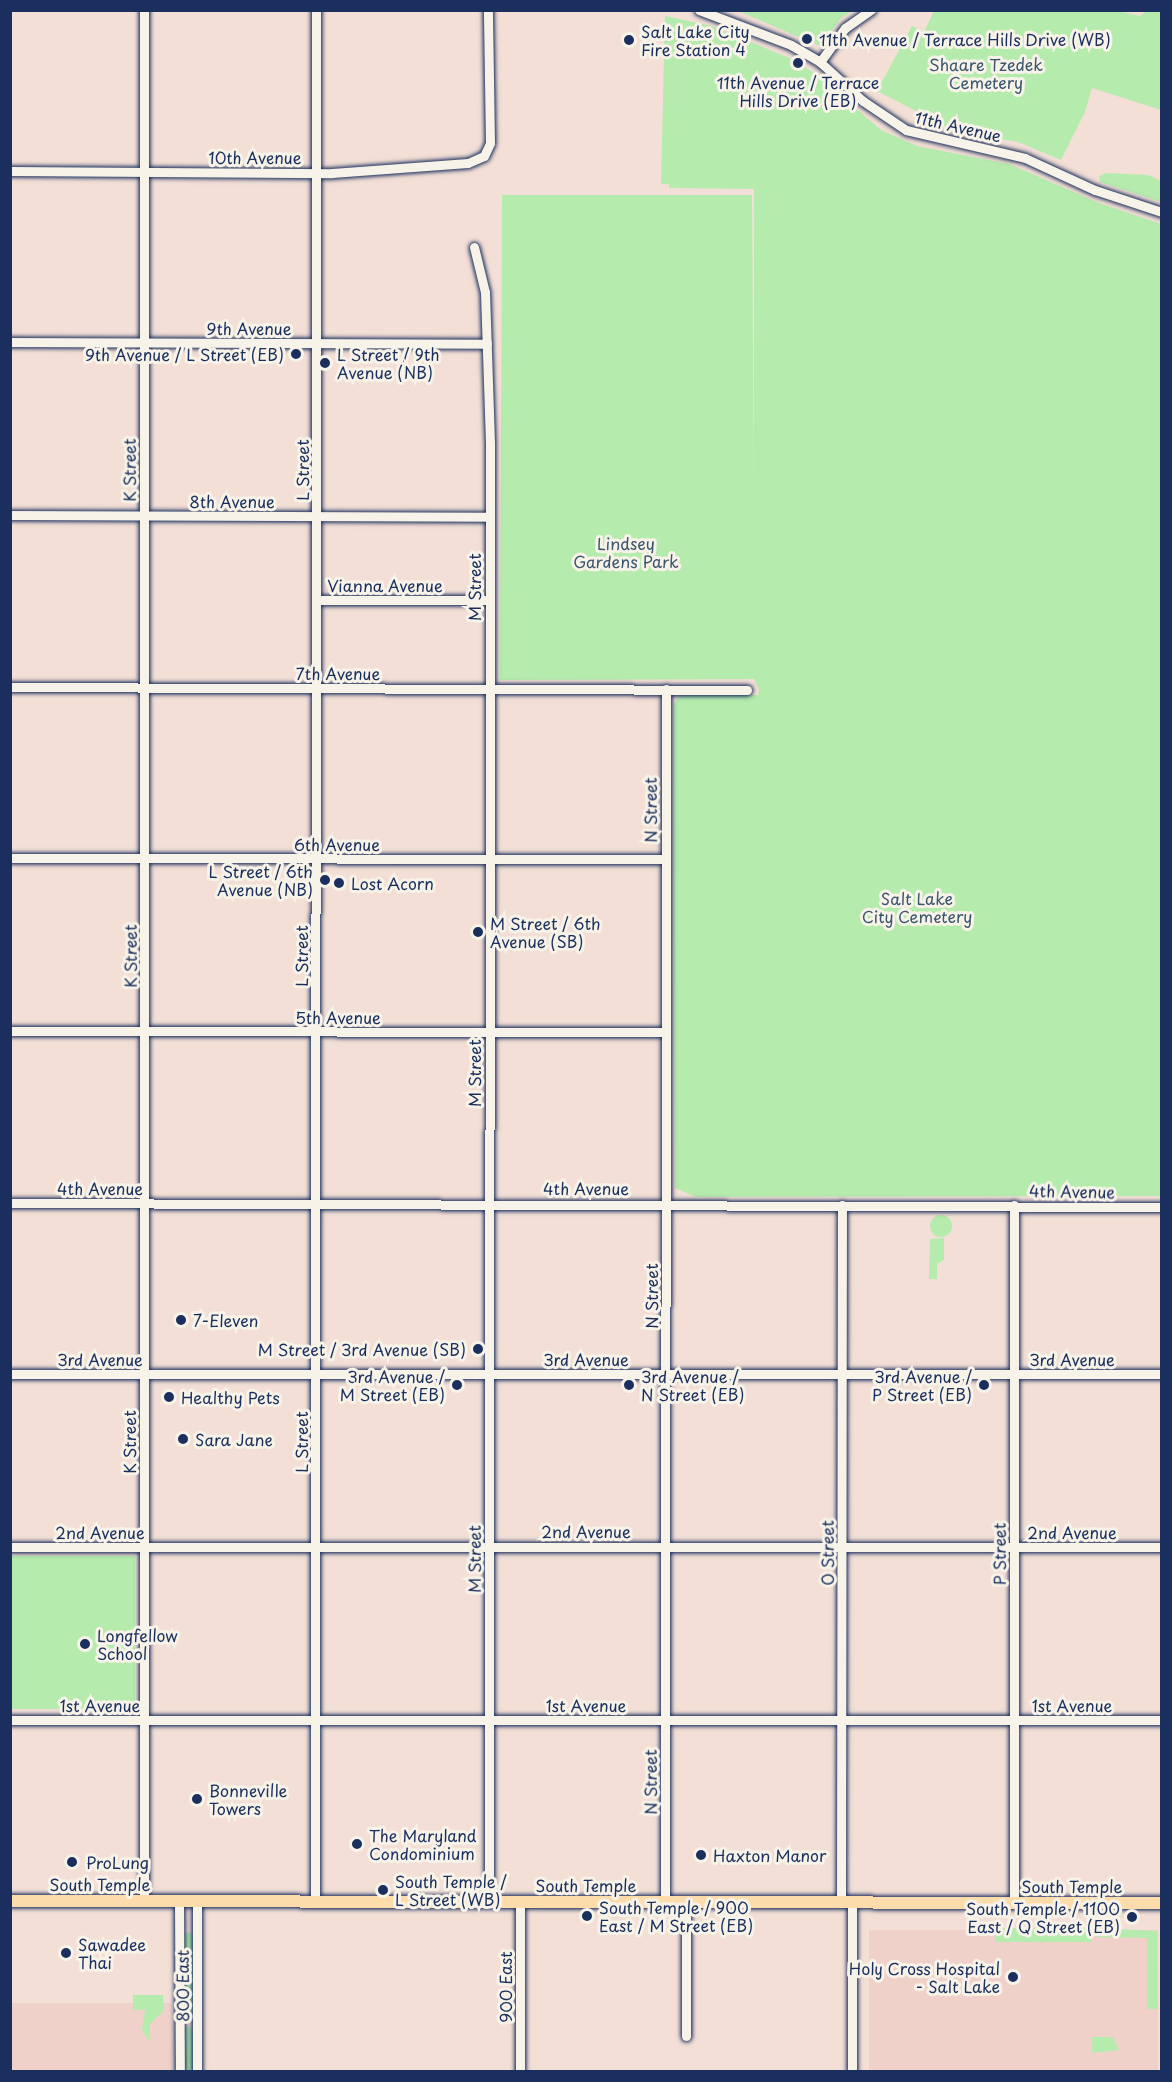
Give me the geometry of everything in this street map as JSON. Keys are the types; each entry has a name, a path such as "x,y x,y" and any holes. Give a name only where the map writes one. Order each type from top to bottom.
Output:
{"main road":[{"name":"South Temple","path":"10,1901 1161,1903"}],"street":[{"name":"K Street","path":"144,10 144,1901"},
{"name":"L Street","path":"315,1901 316,10"},
{"name":"10th Avenue","path":"10,171 317,172 468,163 484,156 490,143 488,10"},
{"name":"11th Avenue","path":"699,10 792,45 820,62 863,101 906,130 1025,158 1095,190 1161,212"},
{"path":"820,62 845,28 871,10"},
{"name":"M Street","path":"474,247 484,286 489,517 489,1901"},
{"name":"9th Avenue","path":"10,342 487,344"},
{"name":"8th Avenue","path":"10,515 489,517"},
{"name":"Vianna Avenue","path":"316,600 489,600"},
{"name":"7th Avenue","path":"10,687 747,690"},
{"name":"N Street","path":"665,1902 664,859 666,689"},
{"name":"6th Avenue","path":"10,858 664,859"},
{"name":"5th Avenue","path":"10,1031 665,1032"},
{"name":"4th Avenue","path":"10,1203 1161,1206"},
{"name":"O Street","path":"842,1204 842,1720 852,2072"},
{"name":"P Street","path":"1014,1205 1014,1902"},
{"name":"3rd Avenue","path":"10,1374 1161,1374"},
{"name":"2nd Avenue","path":"10,1547 1161,1547"},
{"name":"1st Avenue","path":"10,1720 1161,1720"},
{"name":"800 East","path":"179,1901 180,2072"},
{"name":"800 East","path":"197,1901 197,2072"},
{"name":"900 East","path":"520,1902 520,2072"},
{"path":"686,1902 686,2036"},
{"path":"180,2020 197,2019"}],"shaded area":[{"name":"Holy Cross Hospital - Salt Lake","path":"869,1930 1158,1930 1158,2072 869,2072"},
{"path":"11,2003 172,2003 172,2072 11,2072"}],"green space":[{"name":"Shaare Tzedek Cemetery","path":"1114,10 1140,16 1146,11 1161,11 1161,110 1092,88 1085,112 1061,160 1018,142 957,132 877,91 912,26 924,32 934,11"},
{"path":"738,11 852,11 841,18 820,46"},
{"name":"Salt Lake City Cemetery","path":"665,16 712,26 794,60 814,73 881,130 917,146 1009,164 1099,203 1161,224 1161,1196 696,1197 675,1188 673,706 680,695 758,695 759,690 754,679 500,680 502,195 752,195 754,499 754,189 669,188 669,184 661,184"},
{"path":"1106,173 1148,175 1161,181 1161,202 1100,182 1099,176"},
{"path":"941,1215 949,1218 952,1226 949,1234 941,1237 933,1234 930,1226 933,1218"},
{"path":"944,1238 944,1260 937,1264 937,1279 929,1279 930,1239"},
{"path":"11,1556 135,1556 135,1709 11,1709"},
{"path":"995,1928 1091,1928 1091,1942 995,1942"},
{"path":"1098,1928 1157,1931 1158,2009 1147,2009 1147,1938 1098,1937"},
{"path":"188,1932 193,1934 193,2013 189,2016 184,2013 183,1935"},
{"path":"133,1995 163,1995 164,2010 150,2024 150,2043 142,2030 145,2010 133,2010"},
{"path":"189,2026 193,2031 193,2071 183,2072 184,2028"},
{"path":"1092,2037 1113,2037 1119,2050 1092,2053"}],"place":[{"name":"11th Avenue / Terrace Hills Drive (WB)","path":"807,39"},
{"name":"Salt Lake City Fire Station 4","path":"629,40"},
{"name":"11th Avenue / Terrace Hills Drive (EB)","path":"798,63"},
{"name":"9th Avenue / L Street (EB)","path":"296,354"},
{"name":"L Street / 9th Avenue (NB)","path":"325,363"},
{"name":"L Street / 6th Avenue (NB)","path":"325,880"},
{"name":"Lost Acorn","path":"339,883"},
{"name":"M Street / 6th Avenue (SB)","path":"478,932"},
{"name":"7-Eleven","path":"181,1320"},
{"name":"M Street / 3rd Avenue (SB)","path":"478,1349"},
{"name":"3rd Avenue / M Street (EB)","path":"457,1385"},
{"name":"3rd Avenue / N Street (EB)","path":"629,1385"},
{"name":"3rd Avenue / P Street (EB)","path":"984,1385"},
{"name":"Healthy Pets","path":"169,1397"},
{"name":"Sara Jane","path":"183,1439"},
{"name":"Longfellow School","path":"85,1644"},
{"name":"Bonneville Towers","path":"197,1799"},
{"name":"The Maryland Condominium","path":"357,1844"},
{"name":"Haxton Manor","path":"701,1855"},
{"name":"ProLung","path":"72,1862"},
{"name":"South Temple / L Street (WB)","path":"383,1890"},
{"name":"South Temple / 900 East / M Street (EB)","path":"587,1916"},
{"name":"South Temple / 1100 East / Q Street (EB)","path":"1132,1917"},
{"name":"Sawadee Thai","path":"66,1953"},
{"name":"Holy Cross Hospital - Salt Lake","path":"1013,1977"}],"park label":[{"name":"Lindsey Gardens Park","path":"626,552"}]}
